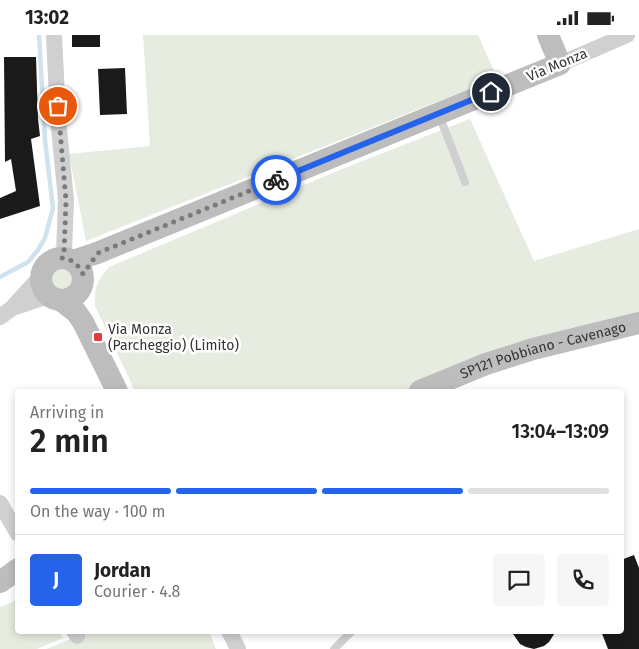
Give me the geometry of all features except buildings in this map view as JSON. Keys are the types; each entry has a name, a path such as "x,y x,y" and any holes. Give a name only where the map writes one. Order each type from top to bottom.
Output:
{"street":[{"path":"54,35 58,118 66,201 64,280 76,312 83,322 116,389"},
{"path":"548,35 560,64"},
{"name":"Via Monza","path":"6,313 64,280 98,253 627,35"},
{"name":"SP121 Pobbiano - Cavenago","path":"425,389 512,355 639,323"},
{"path":"0,503 15,529"},
{"path":"0,582 15,571"},
{"path":"0,591 15,586"},
{"path":"231,634 238,649"}],"lane":[{"path":"438,113 465,182"},
{"path":"334,649 349,634"}],"shaded area":[{"path":"143,35 478,35 497,78 86,241 69,154 150,146"},
{"path":"470,119 534,261 639,229 639,314 417,389 134,389 95,306 97,285 109,267 342,169"},
{"path":"62,269 70,272 73,280 70,288 62,291 54,288 51,280 54,272"},
{"path":"15,601 15,634 61,634 63,638 37,649 0,649 0,607"},
{"path":"84,634 210,634 216,649 46,649"}],"waterway":[{"path":"0,277 28,262 38,250 45,238 53,208 45,140 39,35"}],"way so far":[{"path":"58,106 66,201 64,253 62,258 70,259 76,263 83,274 98,253 276,180"}],"place":[{"name":"Via Monza (Parcheggio) (Limito)","path":"98,337"}],"route":[{"path":"276,180 491,92"}]}
